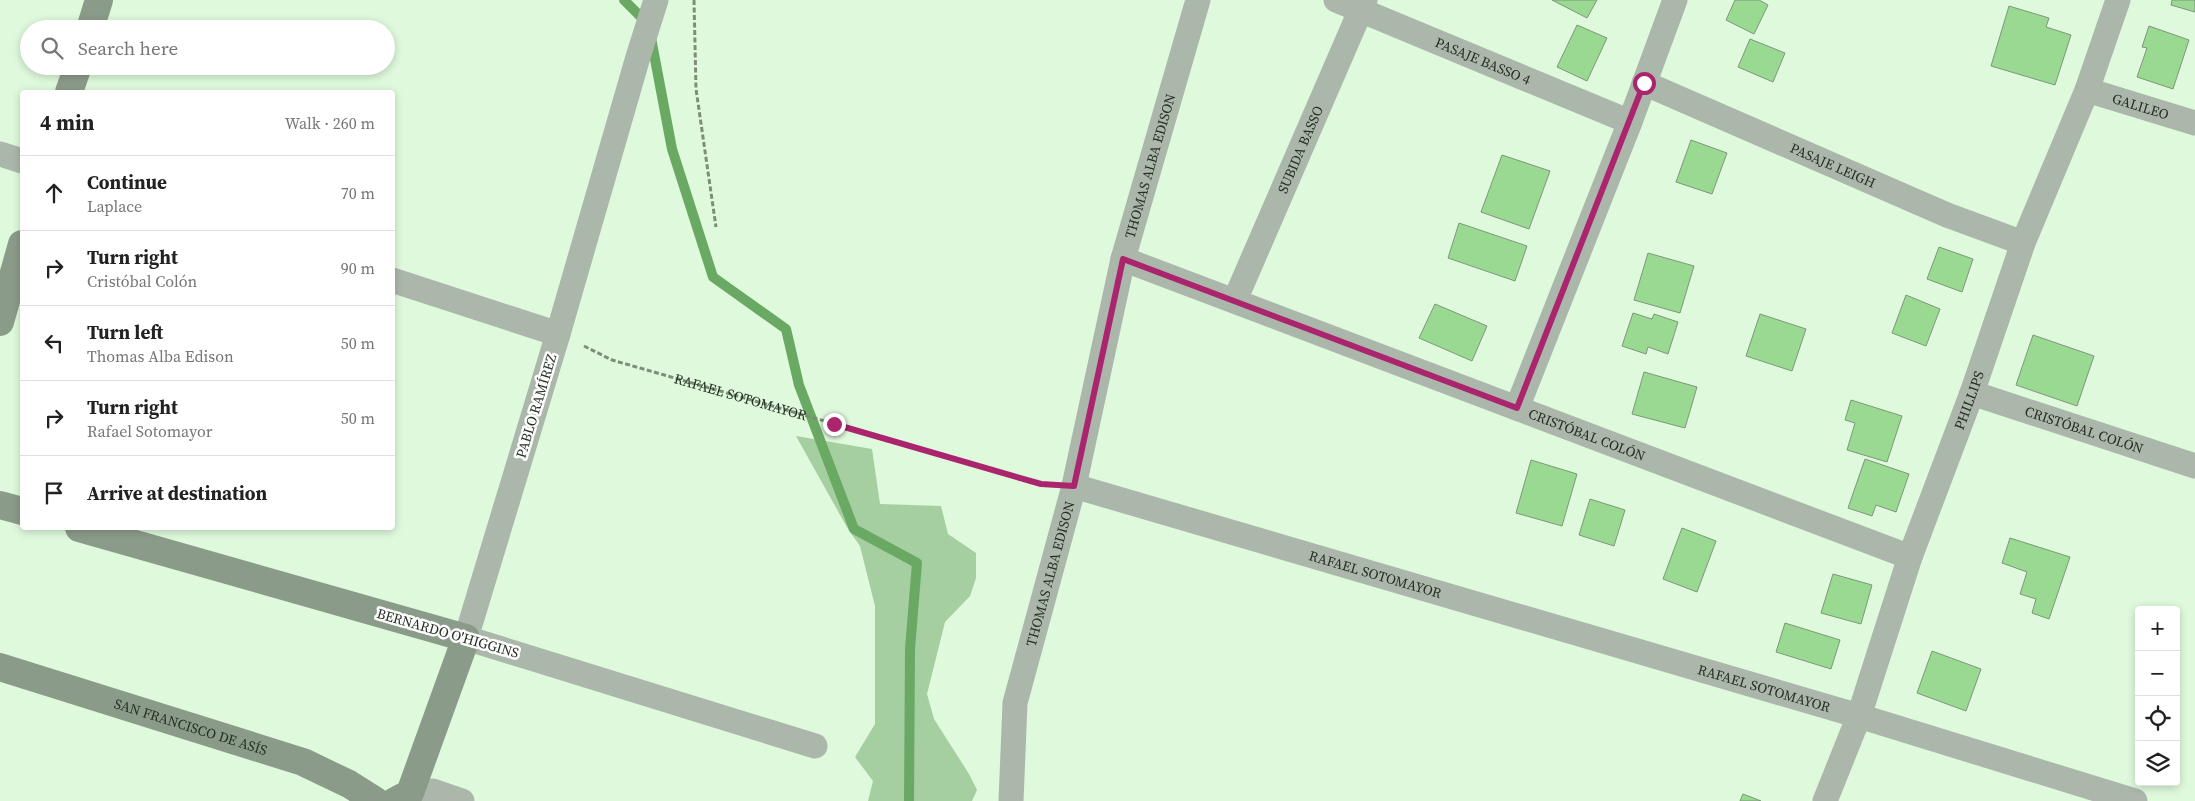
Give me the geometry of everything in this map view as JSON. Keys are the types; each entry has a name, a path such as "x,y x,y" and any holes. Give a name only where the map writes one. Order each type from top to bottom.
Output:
{"main road":[{"path":"93,20 99,0"},
{"path":"70,90 75,75"},
{"path":"0,322 20,251"},
{"path":"0,505 20,511"},
{"name":"BERNARDO O'HIGGINS","path":"86,530 466,638"},
{"name":"PABLO RAMÍREZ","path":"403,797 466,638"},
{"name":"SAN FRANCISCO DE ASÍS","path":"0,667 303,762 349,784 376,801"}],"street":[{"name":"PABLO RAMÍREZ","path":"466,638 656,0"},
{"name":"THOMAS ALBA EDISON","path":"1011,801 1015,703 1074,486 1123,259 1198,0"},
{"name":"PASAJE BASSO 4","path":"1336,0 1362,5 1630,122"},
{"path":"1517,408 1630,122 1675,0"},
{"name":"PHILLIPS","path":"1825,801 1859,716 1910,557 1972,394 2023,243 2086,90 2118,0"},
{"name":"SUBIDA BASSO","path":"1235,300 1362,5"},
{"name":"PASAJE LEIGH","path":"1644,83 1947,215 2023,243"},
{"name":"GALILEO","path":"2086,90 2195,123"},
{"path":"0,154 20,160"},
{"name":"CRISTÓBAL COLÓN","path":"1123,259 1910,557"},
{"path":"395,281 558,334"},
{"name":"CRISTÓBAL COLÓN","path":"1972,394 2195,466"},
{"name":"RAFAEL SOTOMAYOR","path":"1074,486 1859,716 2135,801"},
{"name":"BERNARDO O'HIGGINS","path":"466,638 815,746"},
{"path":"403,797 433,791 462,801"}],"path":[{"path":"694,0 696,89 716,227"},
{"name":"RAFAEL SOTOMAYOR","path":"612,360 1041,484 1074,486"}],"green space":[{"path":"796,436 872,449 880,504 941,506 948,534 976,553 976,578 970,596 945,622 927,694 934,719 977,790 972,801 868,801 873,781 855,757 875,724 875,606 860,546 848,529"}],"building":[{"path":"1552,0 1597,0 1587,18"},
{"path":"1735,0 1759,0 1768,5 1754,34 1726,20"},
{"path":"2172,0 2195,0 2195,12 2171,5"},
{"path":"2009,6 2049,18 2046,27 2071,35 2055,85 1991,66"},
{"path":"1577,25 1607,38 1587,81 1557,67"},
{"path":"2149,26 2189,40 2173,89 2137,77 2147,48 2142,47"},
{"path":"1750,39 1785,53 1773,82 1738,67"},
{"path":"1691,140 1727,153 1712,194 1676,182"},
{"path":"1502,155 1550,171 1529,229 1481,212"},
{"path":"1459,223 1527,246 1515,281 1448,258"},
{"path":"1939,247 1973,259 1962,292 1927,279"},
{"path":"1648,253 1694,266 1680,313 1634,300"},
{"path":"1906,295 1940,309 1926,346 1892,333"},
{"path":"1435,304 1487,326 1472,361 1419,338"},
{"path":"1633,313 1652,319 1654,314 1678,322 1668,354 1648,347 1646,354 1622,346"},
{"path":"1760,314 1806,329 1792,371 1746,356"},
{"path":"2033,335 2094,356 2077,406 2016,385"},
{"path":"1644,372 1697,387 1685,428 1632,414"},
{"path":"1851,400 1902,416 1887,462 1847,450 1855,423 1845,420"},
{"path":"1865,459 1909,474 1896,512 1876,505 1872,516 1848,508"},
{"path":"1531,460 1577,474 1562,526 1516,513"},
{"path":"1590,499 1625,510 1614,546 1579,535"},
{"path":"1682,528 1716,541 1697,592 1663,579"},
{"path":"2010,538 2070,557 2049,619 2032,613 2036,599 2020,594 2027,572 2002,563"},
{"path":"1833,574 1872,585 1861,624 1821,613"},
{"path":"1785,623 1840,640 1831,669 1776,652"},
{"path":"1932,651 1981,669 1966,711 1917,693"},
{"path":"1743,794 1761,801 1740,801"}],"waterway":[{"path":"624,0 648,24"},
{"path":"651,38 672,149 713,277 786,329 799,385 854,529 917,563 910,649 909,801"}],"route":[{"path":"834,424 1041,484 1074,486 1123,259 1517,408 1644,83"}]}
